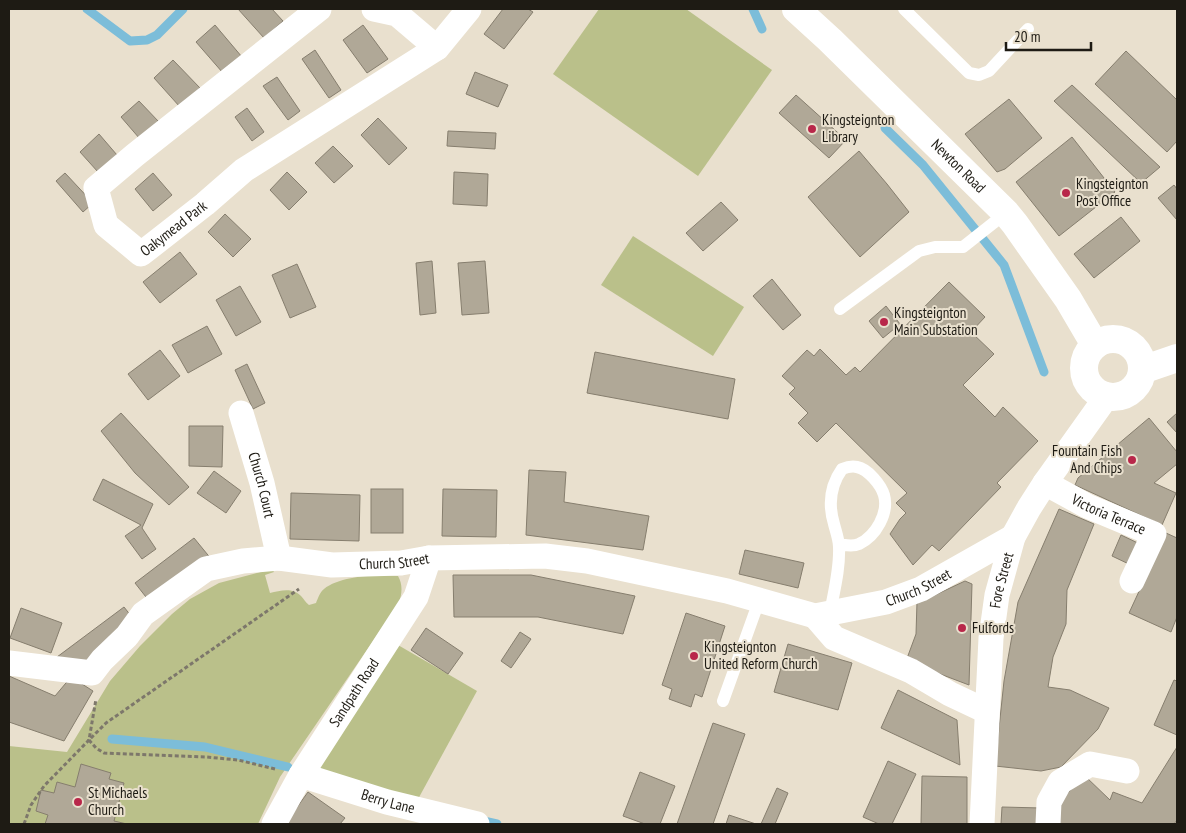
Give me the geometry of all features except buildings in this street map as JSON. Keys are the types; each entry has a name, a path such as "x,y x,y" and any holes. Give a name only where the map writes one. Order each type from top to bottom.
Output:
{"main road":[{"name":"Newton Road","path":"796,9 844,54 996,221 1015,224 1068,299 1095,345"},
{"path":"1103,340 1122,340 1137,352 1142,370 1134,388 1117,397 1098,393 1091,387 1086,379 1084,360 1095,345 1103,340"},
{"path":"1142,370 1176,359"}],"street":[{"name":"Oakymead Park","path":"319,9 134,155 96,188 106,225 141,254 205,204 244,170 438,48 468,9"},
{"path":"374,9 397,14 438,48"},
{"name":"Fore Street","path":"982,824 991,638 997,595 1013,537 1028,508 1107,396"},
{"name":"Church Court","path":"241,413 262,483 279,558"},
{"name":"Victoria Terrace","path":"1045,483 1087,506 1154,534 1132,581"},
{"name":"Church Street","path":"92,673 102,660 127,636 144,614 206,569 243,561 279,558 332,565 401,563 430,558 545,556 579,560 726,591 759,601 822,614 886,602 921,589 1013,537"},
{"name":"Sandpath Road","path":"274,824 301,775 416,597 430,558"},
{"path":"822,614 834,638 911,671 950,694 986,711"},
{"path":"9,663 92,673"},
{"path":"1048,824 1049,802 1060,782 1090,764 1127,771"},
{"name":"Berry Lane","path":"301,775 387,802 477,824"}],"lane":[{"path":"904,9 969,73 979,75 989,71 1028,29"},
{"path":"840,310 919,251 935,247 963,247 996,221"},
{"path":"822,614 839,565 839,544 832,520 830,501 833,486 835,478 842,469 858,467 876,480 884,494 884,510 880,523 872,535 859,544 852,546 839,544"},
{"path":"723,701 759,601"}],"path":[{"path":"24,824 32,805 44,786 106,723 332,565"},
{"path":"89,740 97,690 92,673"},
{"path":"89,740 104,753 238,760 301,775"}],"green space":[{"path":"599,9 686,9 772,70 698,176 553,74"},
{"path":"633,236 744,307 713,356 601,285"},
{"path":"272,569 274,572 265,575 270,593 286,590 294,591 309,605 316,603 321,592 331,585 360,577 398,576 401,583 401,592 399,603 280,777 258,824 9,824 9,746 67,752 110,681 140,646 172,614 190,599 219,583"},
{"path":"398,645 477,691 417,801 316,771"}],"waterway":[{"path":"87,9 130,41 147,40 157,35 183,9"},
{"path":"753,9 762,29"},
{"path":"885,128 923,165 1004,265 1044,372"},
{"path":"112,739 205,747 288,767"},
{"path":"479,820 497,824"}],"place":[{"name":"Kingsteignton Library","path":"812,129"},
{"name":"Kingsteignton Post Office","path":"1066,193"},
{"name":"Kingsteignton Main Substation","path":"884,322"},
{"name":"Fountain Fish And Chips","path":"1132,460"},
{"name":"Fulfords","path":"962,628"},
{"name":"Kingsteignton United Reform Church","path":"694,656"},
{"name":"St Michaels Church","path":"78,802"}]}
